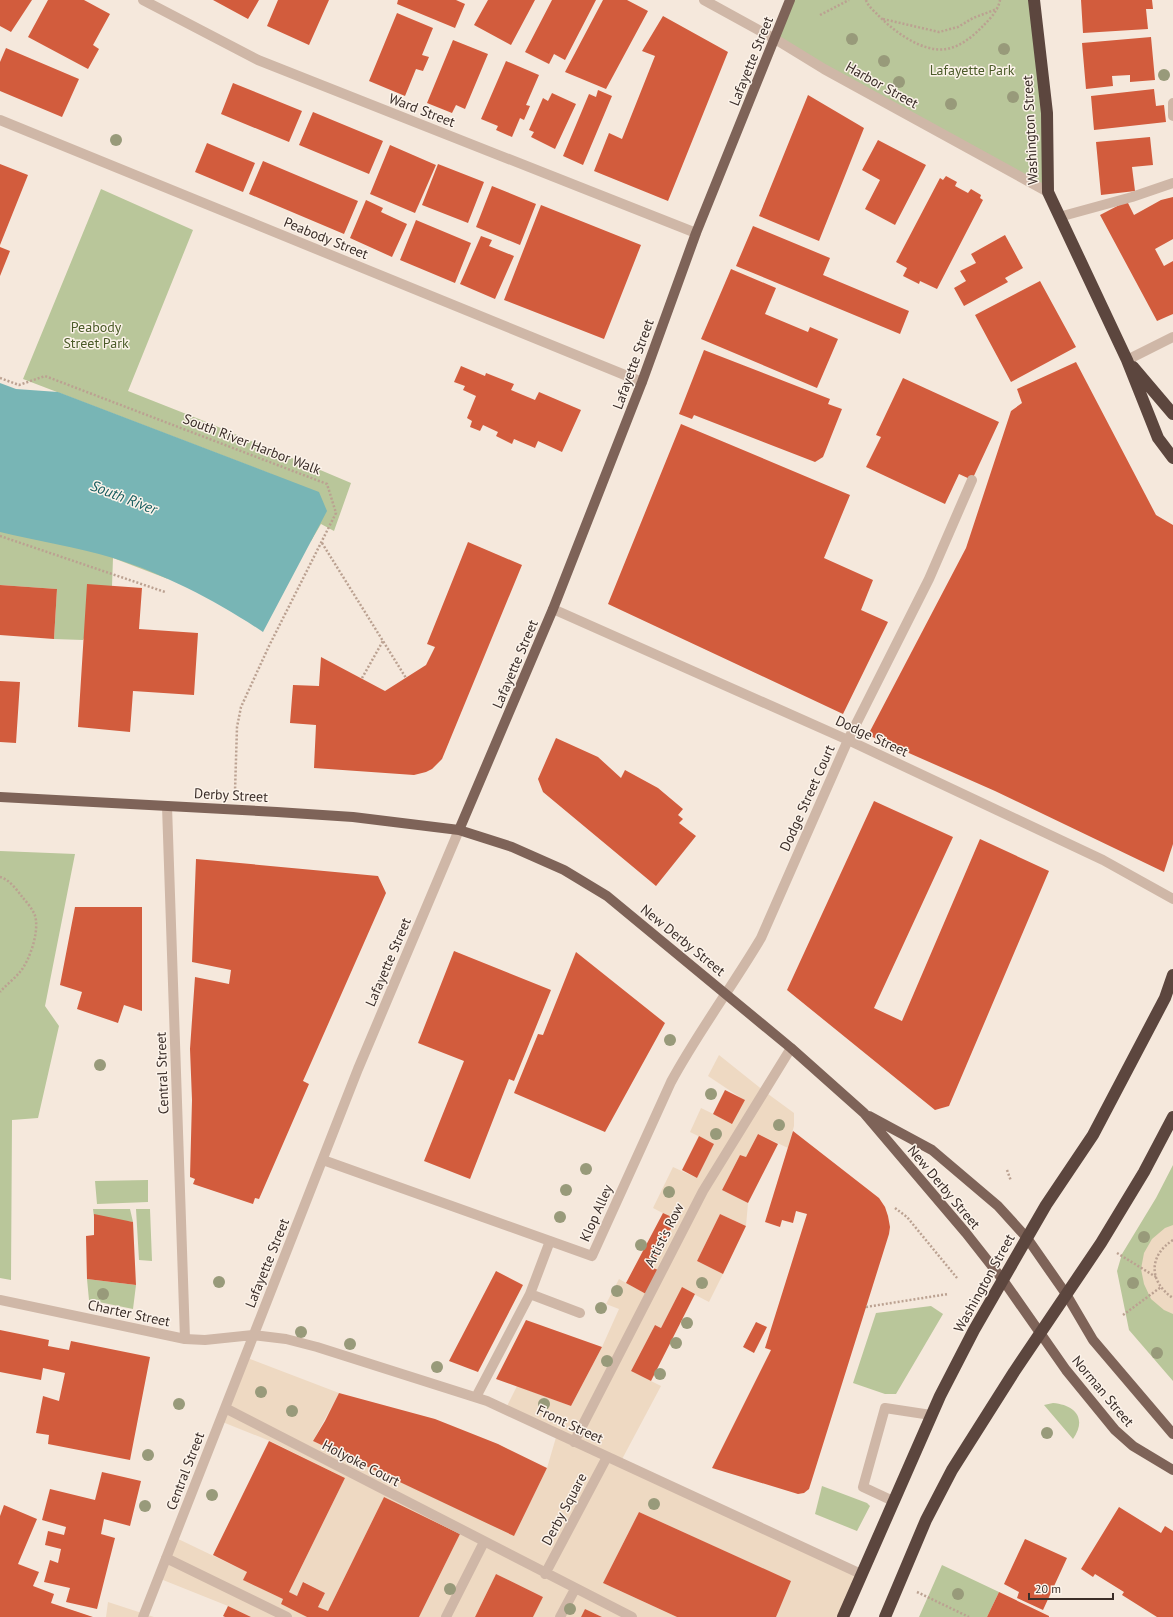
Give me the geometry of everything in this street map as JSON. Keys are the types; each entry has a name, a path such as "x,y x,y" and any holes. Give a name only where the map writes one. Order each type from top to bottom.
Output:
{"highway":[{"name":"Washington Street","path":"1034,0 1047,113 1048,192 1127,360 1158,438 1173,458"},
{"name":"Washington Street","path":"1127,360 1173,414"},
{"name":"Washington Street","path":"843,1617 931,1415 974,1330 1026,1238 1092,1135 1165,998 1173,975"},
{"path":"885,1617 926,1520 952,1470 1040,1333 1102,1243 1144,1172 1173,1117"}],"main road":[{"name":"Lafayette Street","path":"460,830 553,609 642,382 696,233 790,0"},
{"name":"Derby Street","path":"0,797 235,809 352,817 460,830"},
{"name":"New Derby Street","path":"460,830 512,847 564,870 607,896 791,1048 864,1113 966,1233 1040,1333"},
{"name":"New Derby Street","path":"864,1113 932,1150 998,1206 1026,1238 1066,1294"},
{"name":"Norman Street","path":"1066,1294 1093,1340 1171,1427"},
{"name":"Norman Street","path":"1040,1333 1066,1370 1115,1430 1133,1446 1173,1470"}],"street":[{"name":"Ward Street","path":"143,0 258,60 696,233"},
{"name":"Harbor Street","path":"704,0 775,39 824,69 1048,192"},
{"path":"1173,103 1173,116"},
{"name":"Peabody Street","path":"0,120 642,382"},
{"path":"1059,217 1132,197 1173,183"},
{"path":"1127,360 1173,337"},
{"name":"Dodge Street Court","path":"726,994 761,938 848,740 929,579 972,480"},
{"name":"Dodge Street","path":"553,609 848,740 1103,860 1173,899"},
{"name":"Central Street","path":"166,806 185,1339"},
{"name":"Lafayette Street","path":"253,1335 358,1069 460,830"},
{"name":"Klop Alley","path":"323,1160 592,1256 671,1082 685,1056 726,994"},
{"name":"Artist's Row","path":"574,1442 703,1191 791,1048"},
{"path":"476,1397 530,1294 550,1241"},
{"path":"530,1294 580,1313"},
{"name":"Charter Street","path":"0,1300 185,1339 205,1340 253,1335"},
{"name":"Central Street","path":"143,1617 253,1335"},
{"name":"Front Street","path":"253,1335 286,1339 317,1347 476,1397 861,1574"},
{"name":"Holyoke Court","path":"225,1408 484,1542"},
{"path":"893,1501 863,1487 885,1408 931,1415"},
{"name":"Derby Square","path":"545,1574 607,1457"},
{"path":"446,1617 484,1542 632,1617"},
{"path":"166,1558 287,1617"},
{"path":"560,1617 575,1589"}],"path":[{"path":"820,15 849,0"},
{"path":"866,0 882,19 897,32 913,41 929,47 944,50 964,42 992,17 1000,0"},
{"path":"882,19 939,32 958,27 973,18 996,9"},
{"name":"South River Harbor Walk","path":"0,378 19,385 45,376 327,484 336,513 268,646 241,707 237,727 235,809"},
{"path":"0,536 165,592"},
{"path":"322,543 406,678"},
{"path":"362,678 383,641"},
{"path":"0,877 4,878 18,891 28,904 34,914 36,925 34,943 27,963 0,992"},
{"path":"1007,1170 1011,1181"},
{"path":"895,1208 907,1217 957,1278"},
{"path":"1173,1240 1164,1246 1158,1254 1155,1264 1156,1277 1161,1287 1164,1292 1173,1298"},
{"path":"1117,1253 1156,1277"},
{"path":"1123,1315 1161,1287"},
{"path":"866,1307 948,1294"},
{"path":"899,1584 969,1617"}],"green space":[{"name":"Lafayette Park","path":"791,0 1035,0 1048,192 775,39"},
{"name":"Peabody Street Park","path":"101,189 193,230 128,391 204,421 351,483 334,531 321,524 311,541 271,474 23,379"},
{"path":"0,424 168,579 113,558 112,586 83,640 54,639 57,589 0,585"},
{"path":"0,851 75,854 45,1006 59,1026 38,1118 12,1120 11,1280 0,1278"},
{"path":"1173,1165 1173,1381 1129,1330 1117,1271 1122,1254 1156,1198"},
{"path":"148,1180 148,1202 97,1204 95,1181"},
{"path":"93,1209 130,1209 133,1222 94,1217"},
{"path":"136,1209 150,1209 152,1261 139,1260"},
{"path":"87,1279 136,1285 133,1309 89,1300"},
{"path":"931,1306 943,1314 896,1394 885,1394 853,1383 876,1313"},
{"path":"1053,1403 1068,1407 1077,1414 1079,1425 1073,1439 1044,1405"},
{"path":"822,1486 867,1503 870,1506 857,1531 815,1514"},
{"path":"942,1565 999,1592 987,1617 919,1617"}],"shaded area":[{"path":"719,1055 794,1113 794,1126 788,1148 758,1134 746,1157 740,1155 722,1190 748,1203 746,1226 720,1214 697,1261 723,1274 709,1302 682,1288 661,1328 655,1325 631,1371 661,1386 620,1463 861,1574 843,1617 776,1617 790,1581 639,1512 603,1583 677,1617 602,1617 585,1609 581,1617 533,1617 543,1597 496,1574 475,1617 419,1617 460,1534 384,1497 328,1611 318,1607 325,1593 304,1582 297,1596 289,1592 345,1478 270,1441 220,1421 245,1357 339,1393 313,1441 514,1535 547,1468 557,1434 505,1410 517,1386 571,1406 602,1347 619,1309 606,1304 619,1279 646,1294 651,1267 676,1220 653,1208 673,1167 697,1178 714,1144 690,1132 701,1108 732,1123 744,1100 708,1076"},
{"path":"1173,1225 1173,1314 1164,1310 1151,1299 1144,1284 1141,1269 1144,1253 1152,1239 1165,1228"},
{"path":"174,1537 247,1572 244,1580 283,1599 281,1604 307,1617 251,1617 228,1606 158,1578"},
{"path":"108,1602 154,1617 106,1617"}],"water":[{"name":"South River","path":"0,383 16,389 58,392 319,492 327,511 263,632 228,610 191,590 152,572 113,558 0,532"}],"building":[{"path":"0,0 32,0 11,32 0,26"},
{"path":"48,0 84,0 110,14 93,45 99,49 88,69 28,37"},
{"path":"213,0 259,0 248,19"},
{"path":"278,0 329,0 309,45 267,26"},
{"path":"398,0 456,0 465,4 455,28 397,4"},
{"path":"488,0 535,0 511,45 474,25"},
{"path":"552,0 596,0 565,60 554,54 549,64 525,52"},
{"path":"603,0 627,0 648,11 606,89 565,72"},
{"path":"1081,0 1152,0 1153,9 1146,9 1148,29 1083,33"},
{"path":"397,13 433,28 422,55 429,57 423,71 416,69 405,96 369,81"},
{"path":"663,16 728,52 668,201 594,171 609,133 622,139 655,56 642,51"},
{"path":"1151,37 1155,80 1130,82 1130,75 1112,76 1113,86 1086,89 1082,43"},
{"path":"453,40 488,54 465,109 456,105 452,113 427,103"},
{"path":"6,48 79,79 62,117 0,91 0,62"},
{"path":"506,61 539,75 526,105 530,106 524,120 520,118 512,137 496,130 498,126 481,119"},
{"path":"233,83 302,111 289,142 221,114"},
{"path":"1154,89 1156,106 1164,105 1166,122 1094,130 1091,96"},
{"path":"598,90 612,96 583,165 563,156 589,94 596,97"},
{"path":"552,93 576,104 555,149 531,137 534,132 529,130 543,98 548,101"},
{"path":"808,95 864,128 819,241 759,216"},
{"path":"313,112 383,141 369,174 299,145"},
{"path":"1150,137 1153,165 1132,167 1135,191 1101,195 1096,142"},
{"path":"878,140 926,165 895,225 865,209 880,180 862,170"},
{"path":"207,143 255,163 243,192 195,172"},
{"path":"390,145 436,165 415,213 370,194"},
{"path":"263,161 358,201 344,234 249,194"},
{"path":"0,164 28,175 0,245"},
{"path":"438,164 484,182 468,223 422,205"},
{"path":"946,176 957,182 955,186 968,193 971,189 981,195 980,198 983,200 937,289 920,281 919,284 903,276 907,268 896,262 940,178 943,180"},
{"path":"492,186 536,204 520,245 476,227"},
{"path":"1173,197 1173,239 1155,249 1164,266 1173,261 1173,314 1157,321 1100,215 1127,201 1134,215 1161,200"},
{"path":"366,200 383,208 381,212 407,224 392,257 350,238"},
{"path":"541,205 641,245 604,339 504,300"},
{"path":"416,220 471,243 455,283 400,260"},
{"path":"753,226 830,258 823,275 909,311 900,334 736,266"},
{"path":"1005,235 1023,268 1005,278 1008,282 964,306 954,288 966,281 960,271 976,263 971,254"},
{"path":"481,236 492,240 489,246 514,256 495,299 460,284"},
{"path":"0,247 10,251 0,276"},
{"path":"731,269 776,288 765,314 808,332 810,327 838,339 817,388 701,339"},
{"path":"1040,281 1076,347 1011,382 975,315"},
{"path":"704,350 830,399 828,404 842,409 823,457 815,462 694,415 692,419 679,414"},
{"path":"1076,362 1156,515 1173,525 1173,844 1164,872 995,791 868,735 966,548 1011,411 1022,403 1017,389"},
{"path":"461,366 485,376 486,373 514,384 511,390 535,400 539,392 581,410 562,452 538,441 535,448 514,439 512,444 496,436 498,432 483,425 480,431 470,427 472,421 467,418 476,396 463,390 465,386 454,382"},
{"path":"903,378 999,422 972,480 959,474 945,504 866,467 881,437 876,435"},
{"path":"681,424 850,495 824,558 873,580 861,610 888,622 843,714 608,604"},
{"path":"468,542 522,565 442,759 432,769 414,775 314,768 316,725 290,723 293,685 319,686 321,657 385,691 426,665 435,647 427,644"},
{"path":"87,584 142,588 139,629 198,633 194,695 133,691 130,732 78,727"},
{"path":"0,585 57,589 54,639 0,635"},
{"path":"0,681 20,682 16,743 0,742"},
{"path":"556,738 598,757 621,778 625,770 658,788 683,809 678,815 683,819 679,823 696,836 656,886 543,792 538,779"},
{"path":"874,801 953,837 874,1008 902,1021 980,839 1049,871 949,1106 935,1110 787,990"},
{"path":"196,859 378,876 386,893 303,1081 309,1084 259,1199 255,1198 253,1204 193,1184 195,1179 190,1177 192,1100 190,1049 195,977 229,984 231,970 192,962"},
{"path":"75,907 142,907 142,1011 124,1005 118,1023 77,1009 82,992 60,985"},
{"path":"454,951 551,990 514,1081 509,1079 470,1179 424,1161 464,1061 418,1043"},
{"path":"576,952 665,1023 605,1132 514,1093 538,1034 543,1035"},
{"path":"725,1090 745,1100 732,1124 713,1114"},
{"path":"793,1131 879,1198 885,1207 890,1227 809,1489 804,1493 798,1494 712,1468 771,1350 765,1348 807,1214 796,1211 793,1223 782,1220 780,1227 765,1222"},
{"path":"758,1134 778,1144 748,1203 722,1190 740,1155 746,1157"},
{"path":"699,1136 714,1144 697,1178 682,1170"},
{"path":"663,1213 676,1219 651,1267 658,1270 646,1294 626,1283"},
{"path":"94,1214 133,1222 136,1285 87,1279 86,1236 94,1235"},
{"path":"720,1214 746,1226 723,1274 697,1261"},
{"path":"496,1271 523,1285 478,1372 449,1361"},
{"path":"682,1287 695,1294 651,1381 631,1371 655,1325 661,1328"},
{"path":"526,1320 602,1347 571,1406 496,1379"},
{"path":"756,1322 767,1327 754,1353 743,1347"},
{"path":"0,1330 49,1340 48,1346 69,1350 71,1341 150,1357 130,1460 48,1444 49,1435 36,1433 43,1396 59,1401 65,1373 43,1368 41,1380 0,1372"},
{"path":"339,1393 435,1419 498,1444 547,1468 514,1536 313,1441"},
{"path":"269,1441 345,1478 289,1592 297,1596 303,1582 325,1593 318,1607 328,1611 384,1497 460,1534 419,1617 307,1617 281,1604 283,1599 243,1580 247,1572 213,1555"},
{"path":"102,1472 141,1481 130,1526 104,1519 101,1534 115,1538 97,1609 66,1602 70,1588 44,1582 50,1560 58,1563 61,1549 45,1545 48,1531 64,1535 66,1527 42,1520 50,1489 95,1500"},
{"path":"4,1505 37,1519 18,1564 39,1572 33,1586 54,1594 51,1603 93,1617 0,1617 0,1516"},
{"path":"1119,1507 1161,1533 1165,1526 1173,1531 1173,1617 1157,1617 1122,1595 1124,1592 1095,1574 1093,1577 1081,1569"},
{"path":"639,1512 791,1581 776,1617 677,1617 603,1583"},
{"path":"1025,1539 1067,1558 1043,1610 1017,1598 1019,1592 1004,1584"},
{"path":"496,1574 543,1597 533,1617 475,1617"},
{"path":"999,1592 1049,1616 1049,1617 987,1617"},
{"path":"228,1606 251,1617 225,1617 223,1616"},
{"path":"585,1609 602,1617 581,1617"}]}
